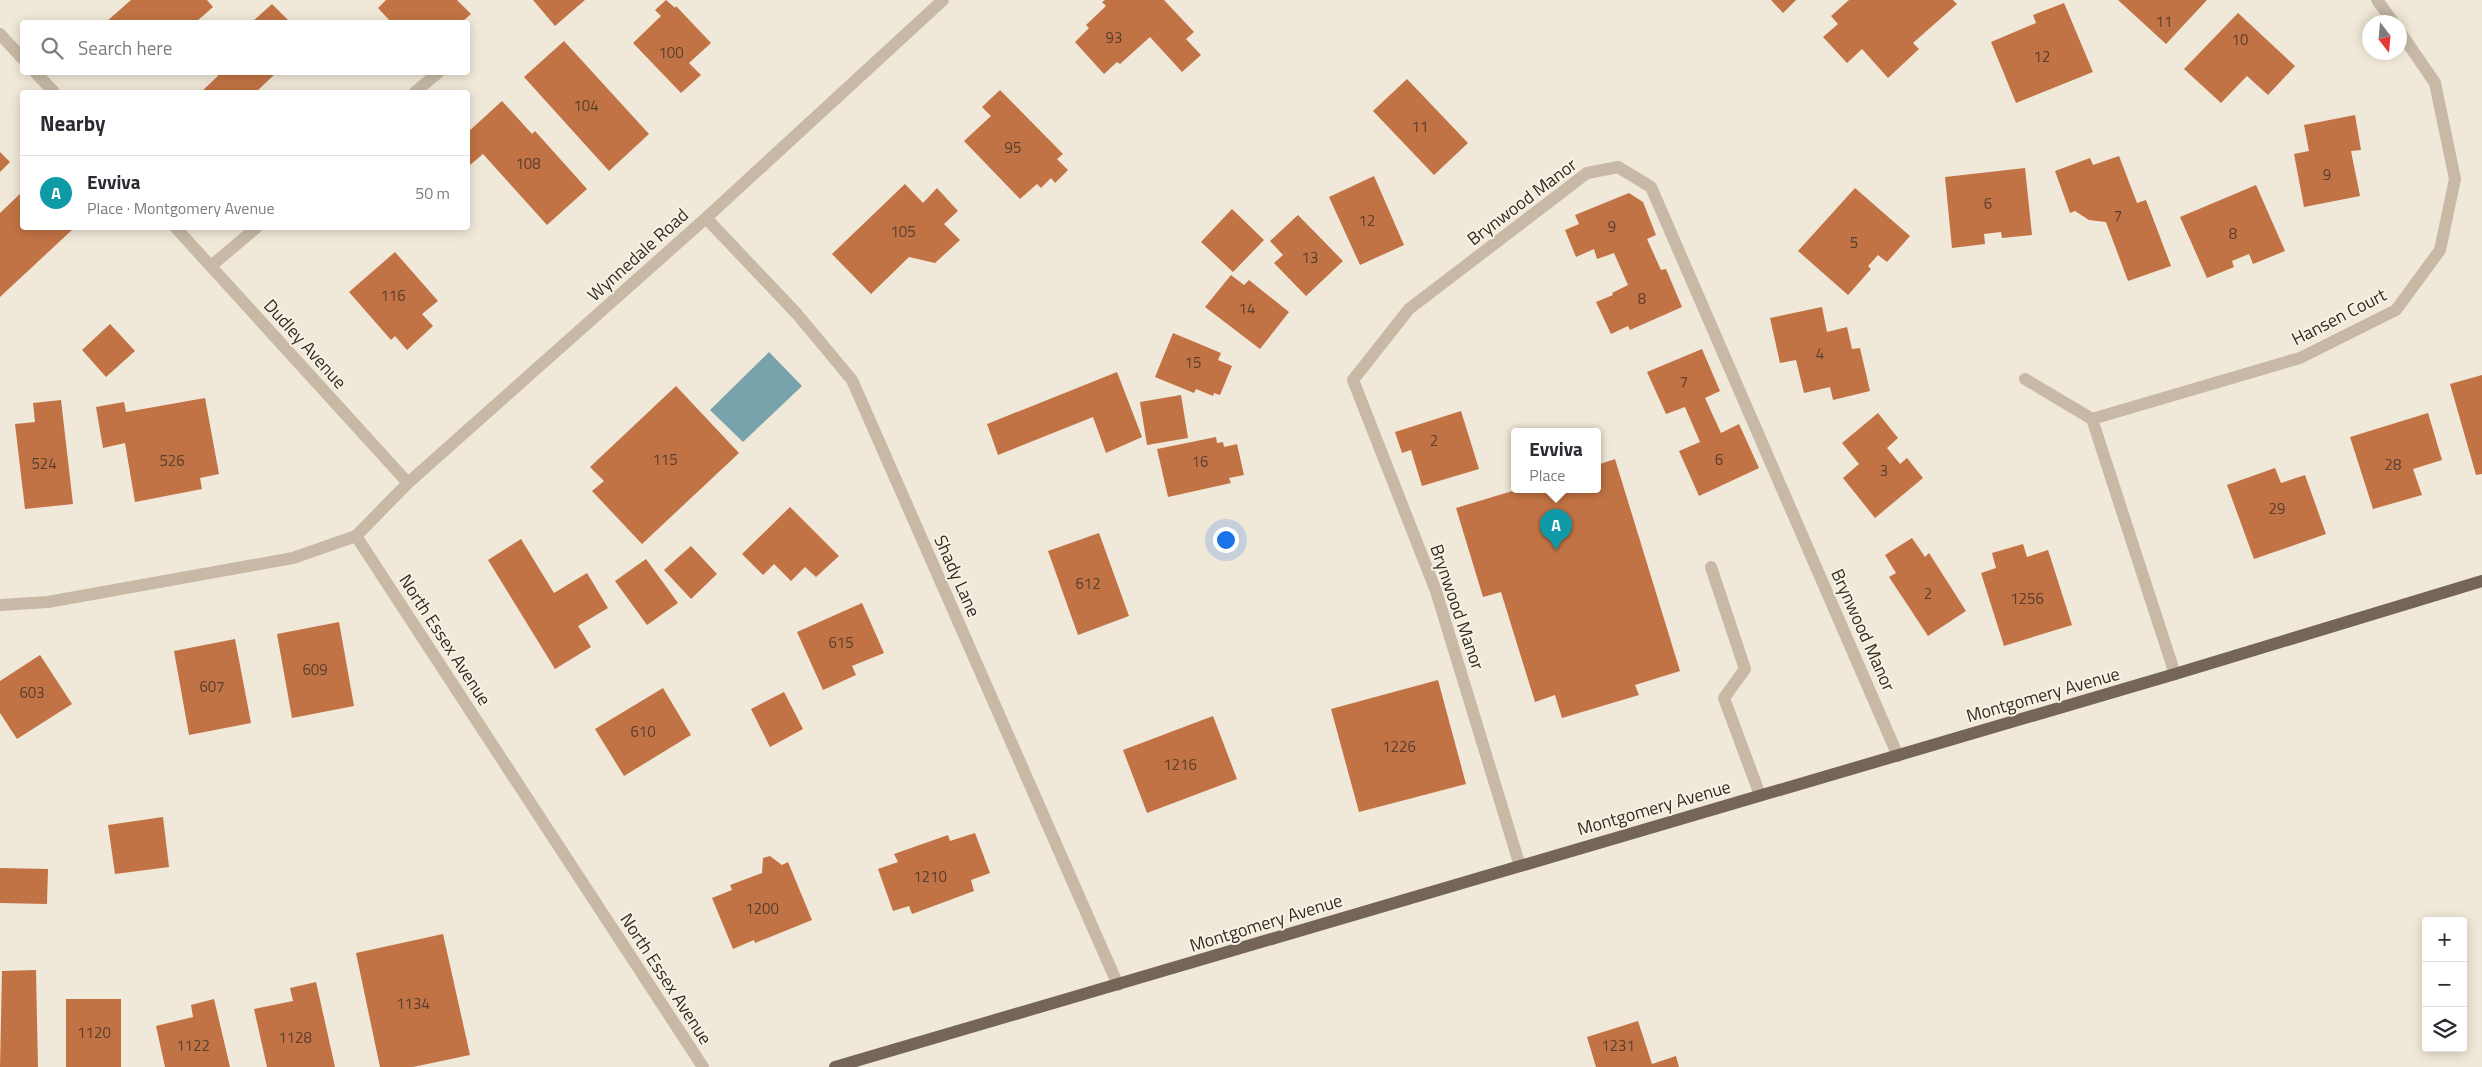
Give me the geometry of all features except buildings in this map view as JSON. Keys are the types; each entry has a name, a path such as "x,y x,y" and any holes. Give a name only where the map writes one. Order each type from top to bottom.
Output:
{"main road":[{"name":"Montgomery Avenue","path":"835,1067 1898,756 2482,581"}],"street":[{"name":"Wynnedale Road","path":"356,536 408,483 706,218 943,0"},
{"path":"2377,0 2388,15"},
{"path":"0,34 20,56"},
{"name":"Hansen Court","path":"2092,419 2300,358 2396,310 2440,250 2455,178 2435,83 2407,42"},
{"path":"38,75 52,90"},
{"path":"418,90 436,75"},
{"name":"Brynwood Manor","path":"1520,866 1436,591 1352,380 1409,310 1587,173 1618,166 1651,187 1898,756"},
{"name":"Shady Lane","path":"706,218 797,314 852,380 1118,985"},
{"name":"Dudley Avenue","path":"178,230 408,483"},
{"path":"211,266 254,230"},
{"path":"2025,379 2092,419 2175,674"},
{"path":"0,605 48,602 293,558 356,536"},
{"name":"North Essex Avenue","path":"356,536 702,1067"},
{"path":"1712,567 1745,669 1724,698 1760,795"}],"water":[{"path":"769,352 802,386 743,442 710,410"}],"place":[{"name":"Evviva","path":"1556,550"}]}
